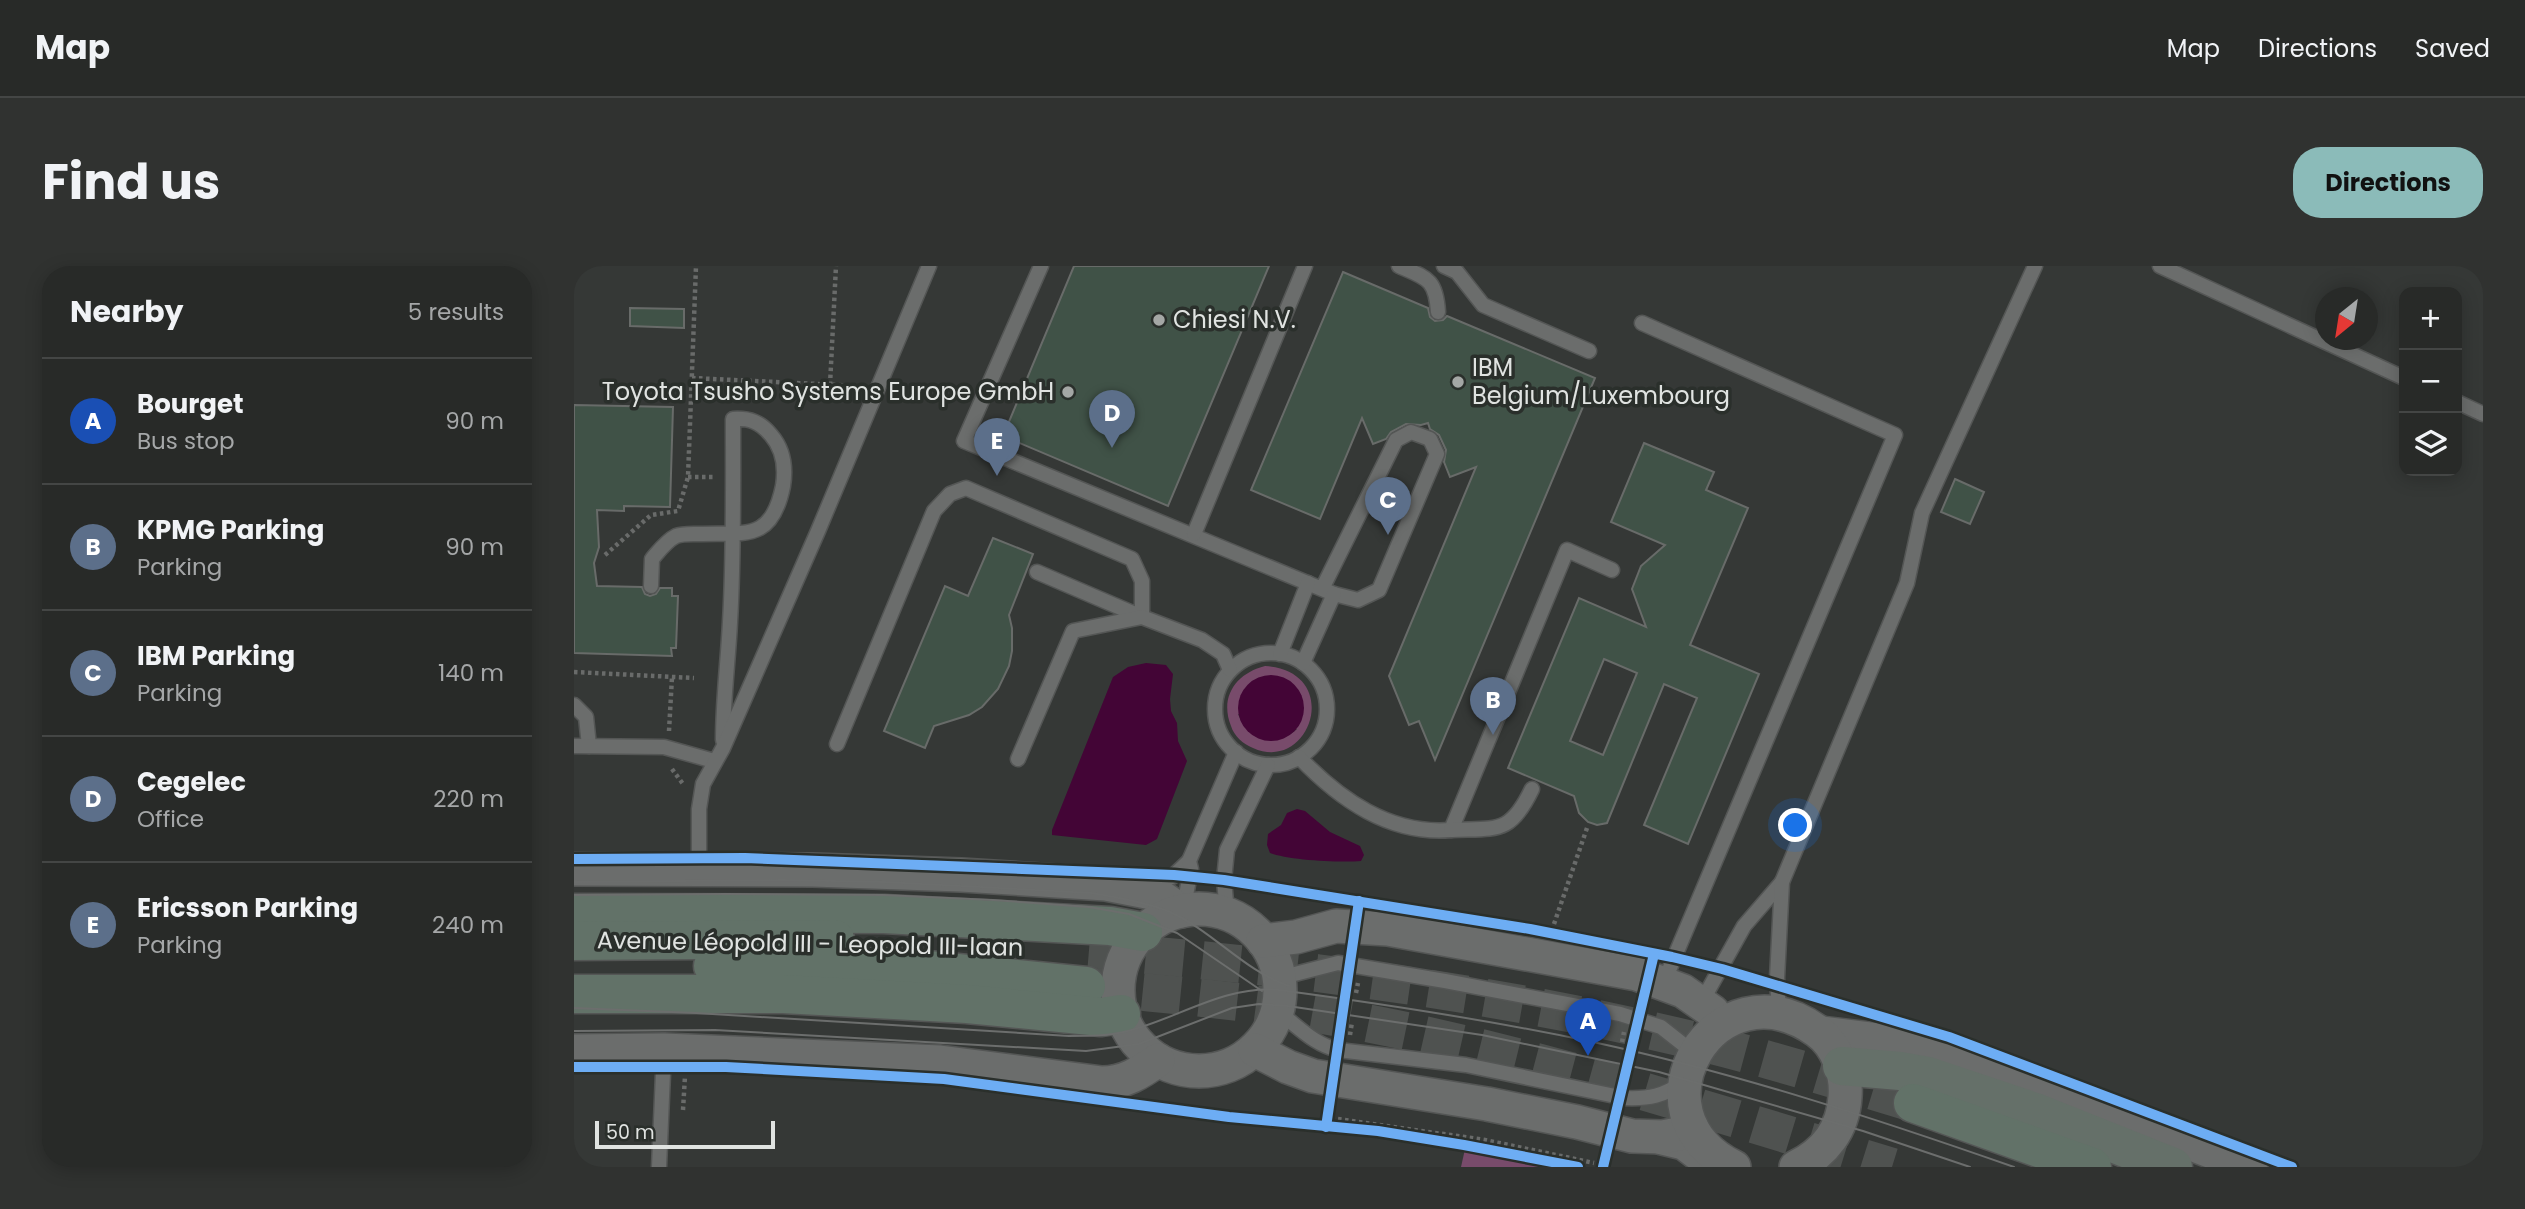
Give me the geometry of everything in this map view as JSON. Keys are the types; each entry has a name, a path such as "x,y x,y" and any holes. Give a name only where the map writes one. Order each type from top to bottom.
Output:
{"highway":[{"path":"574,913 884,914 1110,926 1143,932"},
{"name":"Avenue Léopold III - Leopold III-laan","path":"574,941 911,940 1087,968 574,967"},
{"path":"574,993 783,994 967,1004 1101,1017 1121,1014"},
{"path":"1913,1104 2092,1167"}],"main road":[{"path":"1842,1066 1928,1076 2035,1112 2173,1167"}],"street":[{"path":"574,869 961,875 1106,884 1157,894 1182,911"},
{"path":"1210,910 1227,913 1250,928 1263,942 1274,961 1279,978 1277,1011 1266,1036 1255,1050 1232,1064 1213,1070 1185,1070 1158,1060 1142,1048 1129,1032 1121,1014 1118,989 1122,963 1134,941 1171,913 1210,910"},
{"path":"1263,942 1296,937 1336,926 1388,929 1637,974 1683,991 1710,1014 1738,1016 1758,1012 1779,1013 1801,1020 1821,1033 1833,1048 1842,1066 1846,1087 1845,1108 1838,1128 1809,1165"},
{"path":"1710,1014 1705,1038 1689,1067 1684,1102 1692,1128 1717,1164"},
{"path":"1821,1033 1910,1044 1953,1056 2052,1090 2251,1167"},
{"path":"1255,1050 1288,1067 1336,1065 1487,1104 1622,1134 1663,1137 1683,1133 1692,1128"},
{"path":"574,1051 672,1062 940,1062 1102,1083 1116,1083 1129,1078 1158,1060"}],"lane":[{"path":"699,869 699,809 703,784 876,393 929,266"},
{"path":"1041,266 964,441 1308,583 1328,591 1358,600 1379,590 1437,454 1430,439 1411,432 1396,440 1328,591 1303,663"},
{"path":"1194,534 1305,266"},
{"path":"1399,266 1426,277 1437,293 1438,312"},
{"path":"1444,266 1457,272 1483,305 1589,351"},
{"path":"1710,1014 1744,926 1782,883 1907,583 1922,513 2035,266"},
{"path":"2160,266 2399,376"},
{"path":"1643,323 1895,435 1664,982"},
{"path":"2462,404 2483,414"},
{"path":"651,586 652,559 677,535 732,534 750,533 765,526 776,509 785,472 778,444 761,425 748,418 733,419 733,477 732,534 730,623 718,754"},
{"path":"837,744 934,510 950,494 966,488 1132,559 1142,581 1142,617"},
{"path":"1451,830 1567,551 1612,570"},
{"path":"1037,572 1202,640 1223,654 1230,670"},
{"path":"1280,654 1308,583"},
{"path":"1018,759 1073,631 1142,617"},
{"path":"1264,653 1280,654 1303,663 1319,681 1327,705 1326,722 1311,749 1299,757 1268,765 1251,761 1236,752 1224,738 1217,721 1216,703 1220,686 1230,670 1249,657 1264,653"},
{"path":"574,705 586,717 581,746 668,748 718,754"},
{"path":"1138,889 1172,877 1189,861 1236,752"},
{"path":"1299,757 1331,788 1363,809 1378,817 1419,830 1490,829 1508,823 1521,811 1532,789"},
{"path":"1227,913 1224,880 1227,850 1268,765"},
{"path":"1182,911 1191,869 1189,861"},
{"path":"1779,1013 1777,978 1782,883"},
{"path":"1277,1011 1324,1047 1336,1065 1466,1065 1625,1098 1648,1099 1667,1093 1689,1067 1661,1027 1638,1020 1350,964 1328,964 1279,978"},
{"path":"659,1167 672,1062"},
{"path":"1622,1134 1680,1152 1692,1159 1717,1164"}],"path":[{"path":"605,555 651,515 678,511 688,477 696,266"},
{"path":"830,385 836,266"},
{"path":"692,378 859,386 876,393"},
{"path":"688,477 733,477"},
{"path":"574,672 694,678"},
{"path":"672,677 668,766 676,772 683,785 683,797"},
{"path":"1554,924 1587,828"},
{"path":"1541,931 1562,935"},
{"path":"1345,999 1350,964"},
{"path":"1344,1013 1326,1127 1378,1131 1578,1167"},
{"path":"1631,1051 1638,1020"},
{"path":"1338,1119 1485,1140 1598,1165 1622,1134"}],"shaded area":[{"path":"1146,663 1166,665 1173,674 1171,711 1177,723 1178,741 1187,761 1157,839 1146,845 1052,835 1113,677 1128,667"},
{"path":"1265,666 1290,672 1305,685 1311,701 1310,719 1303,735 1290,747 1273,752 1253,748 1239,739 1232,730 1227,705 1229,696 1239,680","holes":["1238,714 1297,729 1280,739 1263,739 1248,731"]},
{"path":"1271,675 1284,678 1294,685 1301,695 1304,708 1301,721 1294,731 1284,738 1271,741 1258,738 1248,731 1241,721 1238,708 1241,695 1248,685 1258,678"},
{"path":"1297,809 1305,811 1330,832 1360,846 1364,855 1361,861 1314,860 1270,853 1267,845 1268,834 1281,825 1287,813"},
{"path":"1465,1149 1556,1167 1461,1167"}],"building":[{"path":"1074,266 1269,266 1168,506 1003,436"},
{"path":"1343,272 1428,308 1430,317 1435,321 1443,320 1447,316 1595,378 1435,760 1419,721 1409,725 1389,676 1476,467 1450,477 1444,462 1446,450 1439,435 1430,429 1428,423 1406,424 1391,432 1386,439 1373,444 1362,418 1320,519 1251,490"},
{"path":"630,308 684,309 684,328 630,326"},
{"path":"574,405 673,407 670,507 624,506 624,511 597,510 599,547 594,563 597,586 642,587 645,594 650,596 656,594 660,588 672,588 672,596 678,596 676,648 671,648 672,656 574,653"},
{"path":"1644,443 1714,472 1706,490 1748,508 1690,645 1759,674 1688,844 1644,825 1697,698 1664,684 1607,823 1597,825 1588,822 1579,813 1574,796 1508,768 1579,598 1646,627 1632,589 1641,566 1665,545 1611,522","holes":["1604,659 1637,673 1603,755 1570,741"]},
{"path":"1955,479 1984,492 1970,524 1941,512"},
{"path":"993,538 1033,554 1009,615 1012,651 1009,666 998,689 982,707 969,715 934,726 925,748 884,731 945,586 968,596"}],"tunnel":[{"path":"1089,950 1312,972 1533,1006 1709,1044 1913,1103"},
{"path":"1086,986 1275,1007 1432,1037 1586,1075 1892,1167"}],"tram line":[{"path":"574,882 884,882 1092,893 1170,912 1200,929 1257,971 1289,986"},
{"path":"574,895 883,895 1089,907 1129,914 1177,933 1262,991"},
{"path":"574,1008 1091,1036 1128,1031 1239,992 1279,990 1476,1020 1647,1054 1806,1098 2014,1167"},
{"path":"574,1031 715,1030 1086,1051 1139,1044 1232,1008 1259,1004 1288,1006 1482,1035 1659,1072 1863,1131 1970,1167"}],"cycle path":[{"path":"574,859 745,858 1174,875 1224,880 1530,929 1722,969 1949,1037 2292,1167"},
{"path":"1326,1127 1359,901"},
{"path":"1603,1167 1654,954"},
{"path":"574,1067 726,1067 944,1079 1229,1117 1378,1131 1578,1167"}],"place":[{"name":"Chiesi N.V.","path":"1159,320"},
{"name":"IBM Belgium/Luxembourg","path":"1458,382"},
{"name":"Toyota Tsusho Systems Europe GmbH","path":"1068,392"},
{"name":"Cegelec","path":"1112,448"},
{"name":"Ericsson Parking","path":"997,476"},
{"name":"IBM Parking","path":"1388,535"},
{"name":"KPMG Parking","path":"1493,735"},
{"name":"Bourget","path":"1588,1056"}]}
